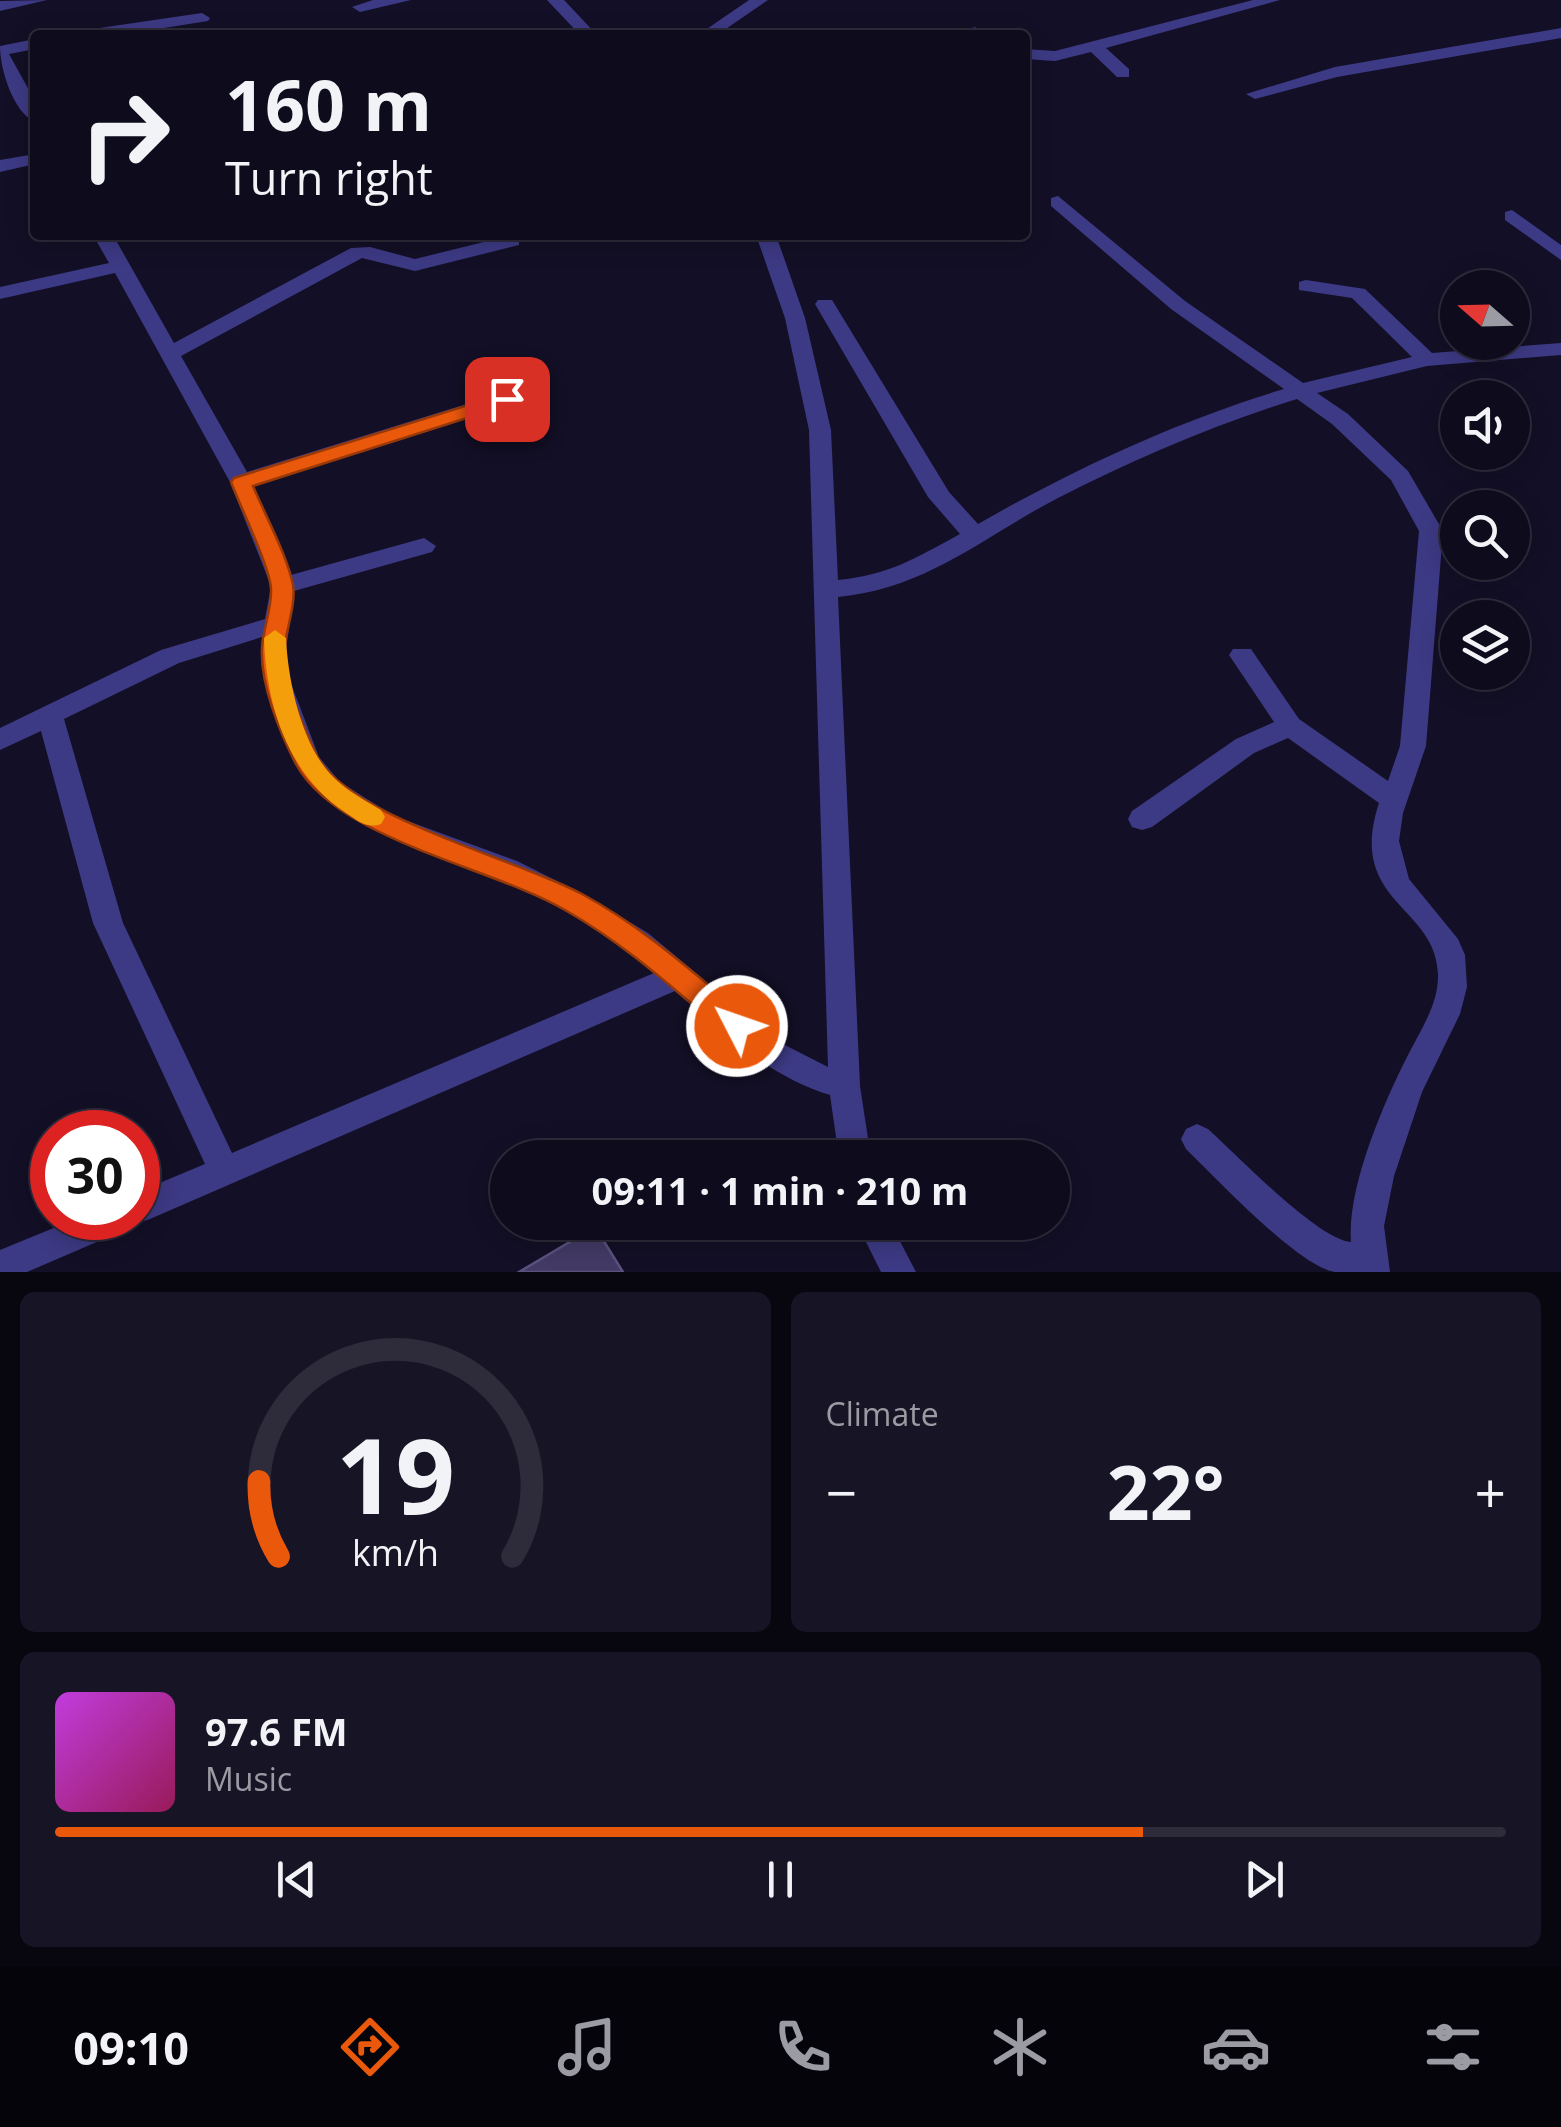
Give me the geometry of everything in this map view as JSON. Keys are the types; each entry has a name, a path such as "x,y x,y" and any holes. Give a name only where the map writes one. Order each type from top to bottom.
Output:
{"street":[{"path":"0,6 39,0"},
{"path":"360,7 403,0"},
{"path":"554,0 584,30"},
{"path":"714,30 760,0"},
{"path":"1030,55 1045,57 1094,46 1272,0"},
{"path":"120,30 202,18"},
{"path":"1255,94 1335,72 1561,33"},
{"path":"30,45 0,52 30,108"},
{"path":"1094,46 1123,73"},
{"path":"0,166 30,161"},
{"path":"1058,202 1154,286 1368,442 1400,476 1431,531 1413,746 1406,772 1392,798 1386,858 1398,885 1440,930 1454,970 1449,1003 1410,1082 1366,1224 1372,1266 1337,1258 1298,1232 1197,1139"},
{"path":"1512,216 1561,254"},
{"path":"106,240 241,482 282,586 273,650 277,681 307,762 330,790 384,824 507,870 573,902 638,942 766,1051 803,1073 844,1086"},
{"path":"768,240 795,318 820,430 844,1086 852,1140"},
{"path":"168,354 358,252 373,251 404,264 420,264 512,241"},
{"path":"0,292 121,266"},
{"path":"1306,286 1358,293 1427,360"},
{"path":"825,304 940,498 977,537"},
{"path":"824,590 873,585 906,575 1050,493 1231,412 1427,360 1561,349"},
{"path":"241,482 507,399"},
{"path":"282,586 424,546"},
{"path":"0,740 196,647 252,629 277,626"},
{"path":"1242,655 1290,726 1392,798"},
{"path":"50,716 108,922 224,1171"},
{"path":"1142,819 1245,746 1290,726"},
{"path":"160,1199 620,1004 679,974"},
{"path":"0,1266 62,1240"},
{"path":"882,1240 899,1272"}],"building":[{"path":"573,1240 603,1240 623,1272 519,1272"}],"slow traffic":[{"path":"275,638 277,681 307,762 330,790 372,817"}],"route":[{"path":"507,399 241,482 282,586 273,650 277,681 307,762 330,790 384,824 507,870 573,902 638,942 737,1026"}]}
